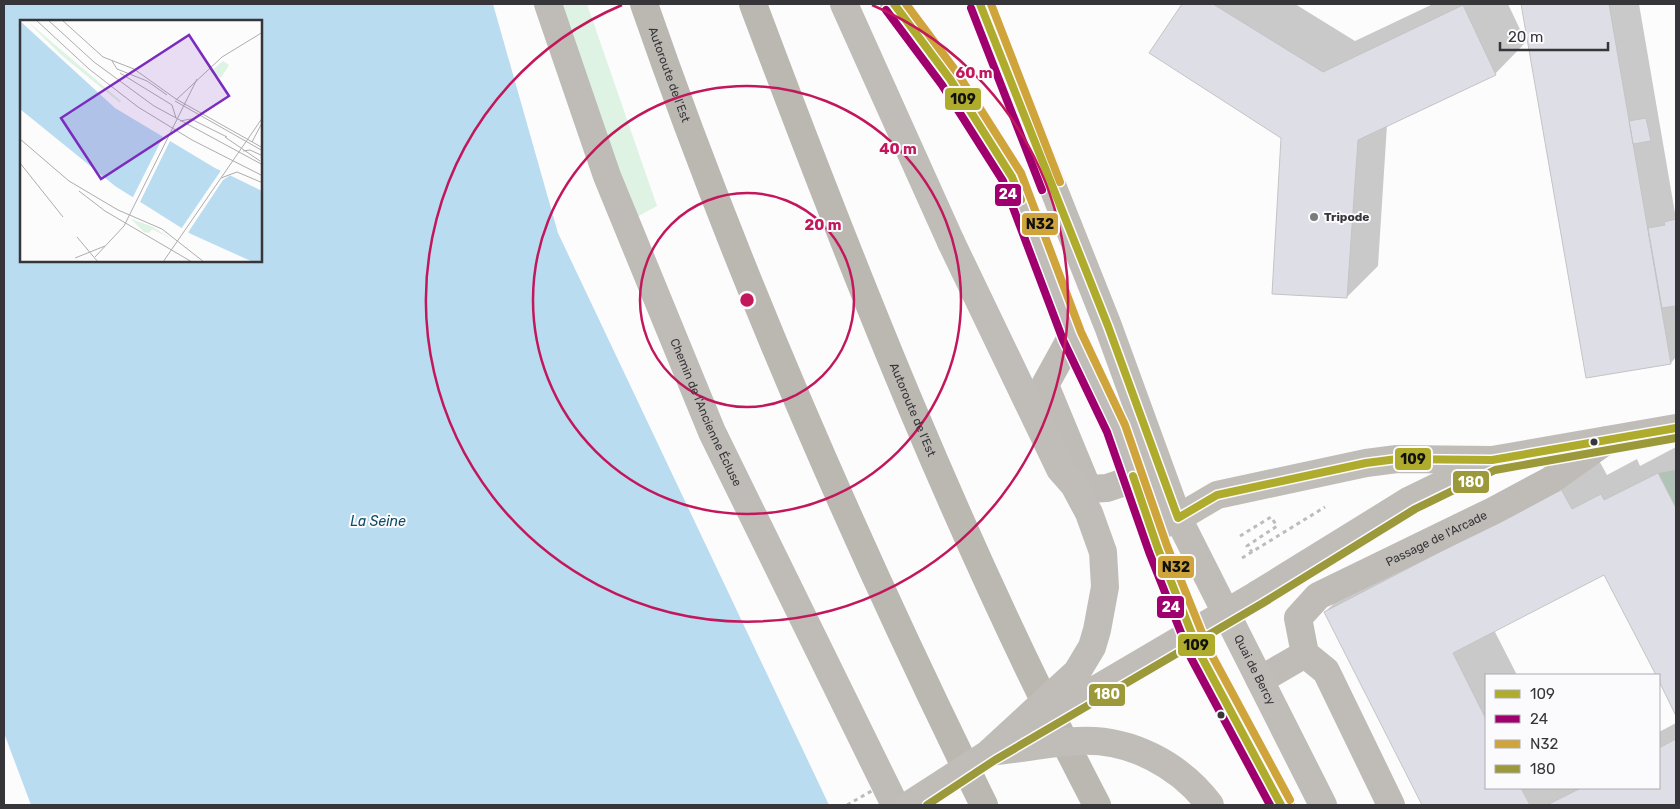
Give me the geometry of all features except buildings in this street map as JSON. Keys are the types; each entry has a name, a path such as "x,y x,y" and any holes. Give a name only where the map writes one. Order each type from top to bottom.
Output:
{"highway":[{"name":"Autoroute de l’Est","path":"644,4 729,233 816,443 924,684 984,805"},
{"name":"Autoroute de l’Est","path":"753,4 832,213 928,446 1051,718 1097,805"}],"main road":[{"path":"844,4 951,242 1060,469 1074,485 1089,513 1103,552 1105,587 1092,647 1077,672 990,752"},
{"path":"894,4 950,79 1012,177 1072,336 1116,428 1151,529 1200,654 1281,805"},
{"name":"Quai de Bercy","path":"980,4 1108,326 1178,518 1323,805"},
{"path":"1151,529 1178,518 1217,495 1366,463 1397,459 1492,460 1676,428"},
{"path":"909,805 990,752 1258,594 1410,500 1492,460"},
{"path":"1260,680 1249,692 1246,703 1248,711 1296,805"},
{"path":"990,752 1079,741 1125,746 1153,757 1180,773 1199,790 1210,805"}],"street":[{"name":"Chemin de l'Ancienne Écluse","path":"548,4 607,176 712,432 895,805"},
{"path":"1072,336 1044,385 1088,489 1107,488 1134,478"},
{"name":"Passage de l'Arcade","path":"1305,654 1298,618 1318,596 1493,511 1551,480 1607,440"},
{"path":"1260,680 1305,654 1326,671 1391,805"}],"path":[{"path":"1242,558 1327,506"},
{"path":"1240,536 1271,517 1274,521 1277,526 1247,546 1252,552"}],"green space":[{"path":"558,4 587,4 657,206 633,219"},
{"path":"1676,470 1676,508 1658,473"}],"water":[{"name":"La Seine","path":"4,4 493,4 558,233 829,805 31,805 4,733"}],"transit line":[{"name":"109","path":"894,4 950,79 1012,177 1021,200"},
{"name":"N32","path":"906,4 958,74 1021,173 1081,332 1125,425 1167,546 1209,650 1290,800"},
{"name":"109","path":"980,4 1108,326 1178,518 1217,495 1366,463 1397,459 1492,460 1676,428"},
{"name":"N32","path":"991,4 1060,182"},
{"name":"24","path":"971,8 1042,190"},
{"name":"24","path":"886,10 942,85 1003,181 1063,340 1107,432 1149,552 1191,658 1270,805"},
{"name":"180","path":"927,805 995,760 1263,603 1415,509 1495,470 1676,438"},
{"name":"109","path":"1133,476 1158,549 1200,654 1281,805"}],"place":[{"name":"Tripode","path":"1314,217"}]}
